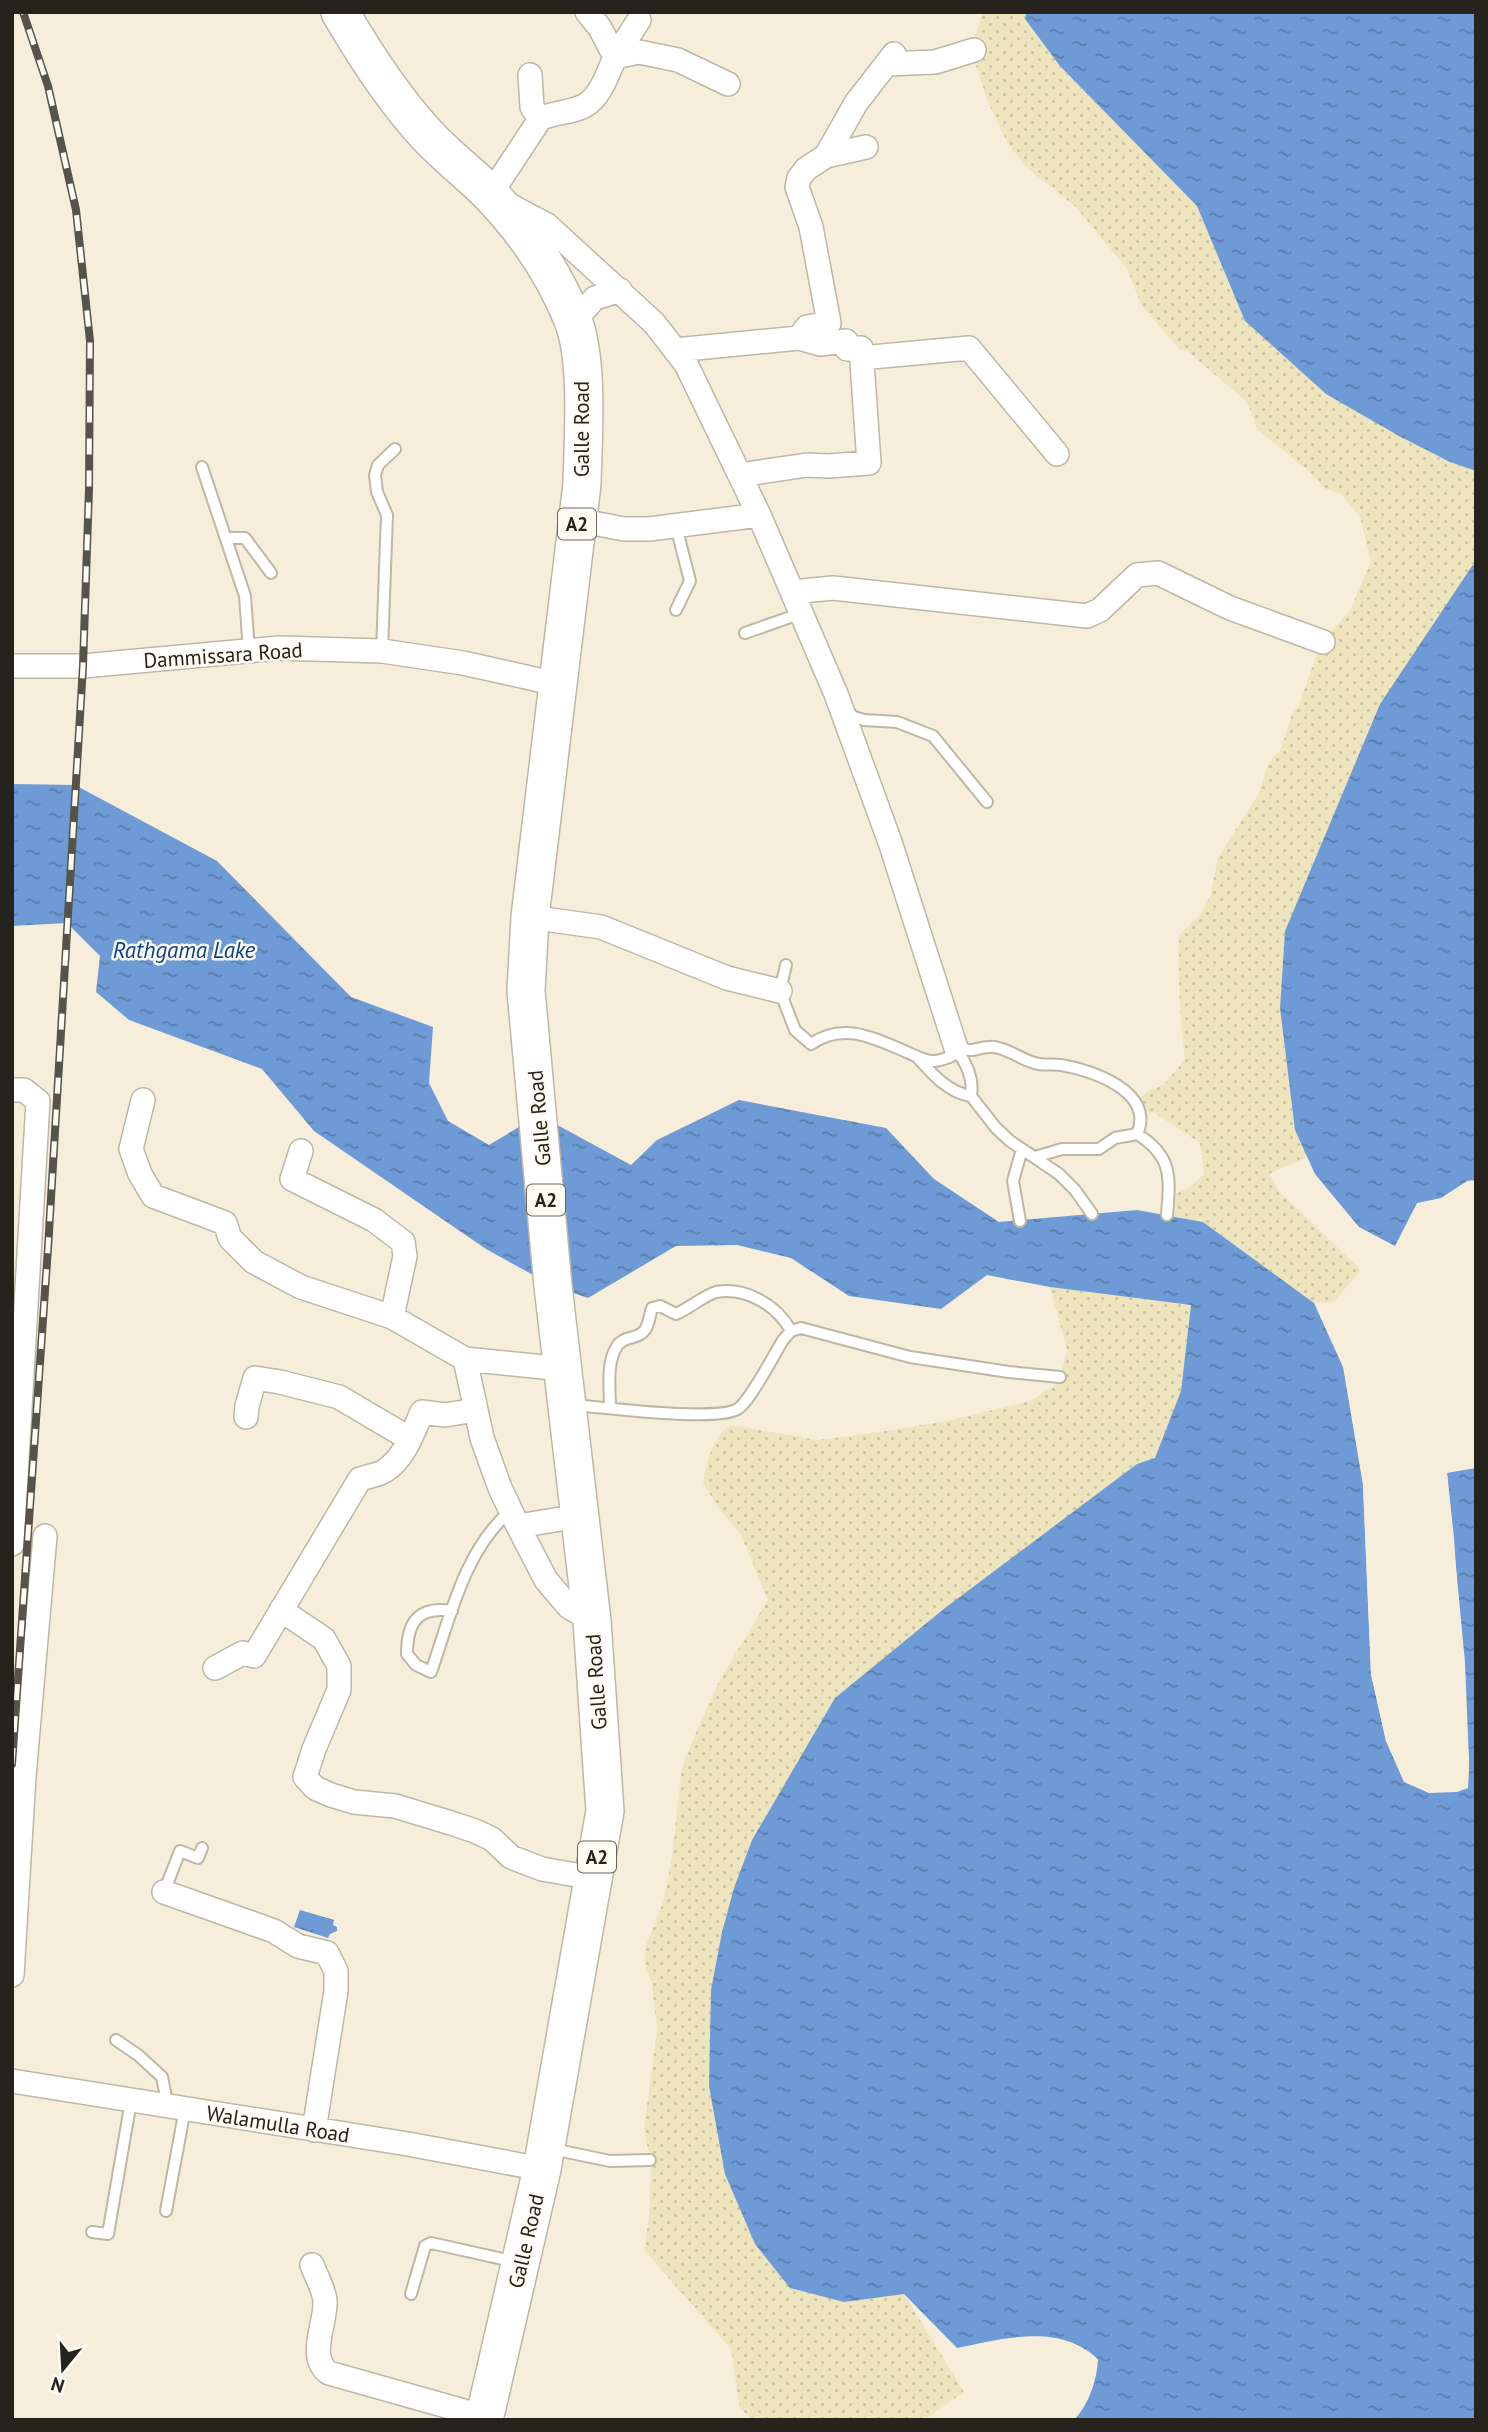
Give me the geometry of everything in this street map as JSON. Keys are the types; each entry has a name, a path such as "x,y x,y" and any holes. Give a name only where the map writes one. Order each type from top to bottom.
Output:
{"highway":[{"name":"Galle Road","path":"340,12 369,62 426,134 490,195 543,260 573,322 580,357 584,418 582,485 530,917 526,991 554,1286 592,1621 605,1811 544,2158 522,2264 484,2418"}],"street":[{"path":"587,12 600,28 615,58"},
{"path":"639,20 593,99 583,107 551,113 540,119 490,195 547,225 654,323 686,365 759,516 841,707 890,842 956,1048"},
{"path":"826,156 856,103 890,59 935,62 974,50"},
{"path":"615,58 639,52 678,60 728,84"},
{"path":"530,75 532,107 540,119"},
{"path":"799,338 807,327 830,323 811,227 797,187 799,178 806,169 826,156 866,147"},
{"path":"573,322 595,298 620,290"},
{"path":"675,350 799,338 820,344 846,341 848,349 861,348 869,463 807,465 740,475"},
{"path":"861,358 969,348 1057,454"},
{"path":"577,520 624,529 759,516"},
{"path":"793,592 833,588 1087,616 1100,610 1137,575 1158,573 1230,608 1323,642"},
{"name":"Dammissara Road","path":"12,666 83,666 279,648 382,651 464,663 557,684"},
{"path":"530,917 601,927 727,978 780,991"},
{"path":"12,1090 24,1090 38,1101 12,1544"},
{"path":"143,1100 131,1149 140,1174 153,1196 225,1223 230,1238 254,1262 300,1287 392,1317 465,1359 565,1387"},
{"path":"301,1151 292,1179 343,1202 374,1220 403,1242 405,1256 392,1317"},
{"path":"465,1359 482,1438 514,1518 546,1580 569,1607 592,1621"},
{"path":"246,1417 255,1378 339,1397 410,1439"},
{"path":"215,1668 243,1653 254,1656 360,1479 385,1471 403,1452 422,1412 445,1415 476,1409"},
{"path":"514,1518 579,1516"},
{"path":"12,1975 24,1776 45,1536"},
{"path":"281,1610 324,1639 339,1666 339,1690 305,1777 315,1788 354,1802 395,1805 475,1830 492,1839 511,1857 542,1869 593,1878"},
{"path":"164,1892 274,1931 298,1946 327,1953 336,1971 336,1991 314,2130"},
{"name":"Walamulla Road","path":"13,2078 131,2101 314,2130 408,2144 544,2158"},
{"path":"312,2265 326,2301 319,2346 324,2369 484,2418"}],"lane":[{"path":"382,651 387,515 377,492 375,475 378,465 395,449"},
{"path":"202,467 245,596 249,651"},
{"path":"676,526 690,581 676,610"},
{"path":"226,538 245,538 271,573"},
{"path":"746,633 802,613"},
{"path":"841,707 854,717 897,722 933,736 987,802"},
{"path":"786,965 780,991 796,1030 811,1044 836,1033 854,1032 874,1037 935,1062 950,1057 956,1048"},
{"path":"956,1048 971,1050 992,1046 1012,1052 1023,1060 1081,1070 1108,1081 1126,1090 1136,1101 1140,1128 1137,1135"},
{"path":"956,1048 969,1069 973,1086 971,1096"},
{"path":"915,1056 949,1088 971,1096 996,1128 1059,1174 1093,1214"},
{"path":"1035,1157 1062,1149 1099,1149 1115,1138 1137,1135 1160,1152 1165,1164 1169,1182 1167,1215"},
{"path":"1020,1221 1013,1181 1023,1149"},
{"path":"610,1408 610,1367 617,1346 626,1337 637,1336 645,1331 652,1308 660,1306 676,1314 714,1292 748,1294 783,1316 791,1331"},
{"path":"565,1387 610,1408 727,1414 740,1408 791,1331 801,1328 910,1357 1060,1377"},
{"path":"452,1611 426,1611 416,1618 410,1631 407,1654 416,1665 431,1672 470,1562 495,1524 514,1518"},
{"path":"164,1892 180,1852 198,1858 202,1848"},
{"path":"116,2040 138,2055 162,2077 177,2108 166,2211"},
{"path":"92,2232 108,2234 131,2101"},
{"path":"544,2158 650,2160"},
{"path":"411,2294 425,2246 431,2244 522,2264"}],"sand":[{"path":"983,12 1026,12 1025,19 1060,66 1197,206 1245,321 1326,394 1399,436 1450,462 1476,471 1476,564 1472,566 1380,704 1285,931 1280,1008 1295,1130 1308,1157 1269,1174 1278,1190 1361,1270 1334,1302 1314,1303 1203,1222 1167,1215 1168,1197 1187,1189 1204,1174 1200,1143 1153,1112 1139,1111 1136,1101 1165,1083 1185,1060 1179,935 1201,914 1210,896 1218,858 1259,793 1268,764 1281,749 1292,714 1298,707 1317,654 1323,642 1350,610 1371,562 1360,517 1340,493 1325,489 1314,476 1257,429 1247,402 1185,349 1180,350 1141,305 1128,270 1076,207 1026,167 1008,144 988,102 976,65 973,42"},
{"path":"1050,1287 1191,1305 1181,1391 1155,1459 1137,1464 835,1698 752,1840 734,1888 711,1990 844,2302 904,2294 964,2392 924,2420 754,2420 740,2409 731,2349 644,2250 649,2218 651,2167 644,2128 657,2030 652,1985 645,1965 646,1945 664,1900 685,1758 719,1681 768,1600 740,1533 719,1509 703,1483 706,1467 719,1437 730,1425 818,1440 947,1421 1030,1401 1059,1383 1067,1350"}],"water":[{"path":"1026,12 1476,12 1476,471 1450,462 1399,436 1326,394 1245,321 1197,206 1060,66 1025,19"},
{"path":"1476,564 1476,1180 1467,1181 1441,1198 1417,1203 1395,1246 1359,1227 1315,1174 1295,1130 1280,1008 1285,931 1380,704 1472,566"},
{"name":"Rathgama Lake","path":"12,784 75,785 217,861 351,997 433,1027 429,1083 448,1121 489,1145 539,1115 631,1165 657,1140 739,1100 886,1128 934,1179 999,1222 1137,1210 1203,1222 1314,1303 1343,1367 1363,1485 1371,1674 1386,1741 1404,1781 1430,1793 1468,1788 1469,1761 1447,1473 1476,1468 1476,2420 1074,2420 1088,2399 1098,2359 1066,2340 1048,2337 1012,2338 957,2348 904,2294 844,2302 790,2288 755,2244 725,2174 709,2086 711,1990 734,1888 752,1840 835,1698 945,1608 1137,1464 1155,1458 1181,1391 1191,1305 1050,1287 987,1275 941,1309 849,1296 791,1258 737,1245 676,1246 588,1298 553,1286 486,1249 314,1131 262,1069 129,1020 96,992 100,956 67,923 12,926"},
{"path":"300,1910 334,1920 333,1925 337,1927 337,1931 328,1938 294,1927"}],"pier":[{"path":"1447,1473 1465,1662 1468,1788 1457,1792 1429,1793 1404,1782 1386,1741 1371,1674 1363,1485 1367,1485 1375,1674 1390,1740 1407,1779 1430,1789 1457,1789 1465,1786 1466,1761 1461,1662 1443,1474"}],"railway":[{"path":"12,1764 48,1248 83,666 89,489 90,341 76,210 48,86 23,12"}]}
